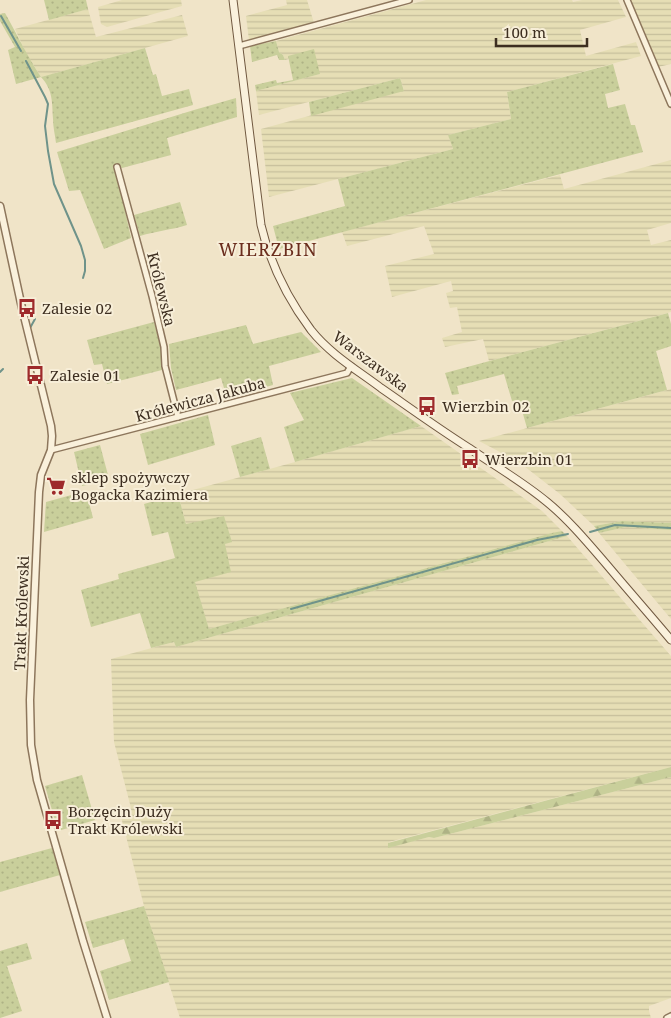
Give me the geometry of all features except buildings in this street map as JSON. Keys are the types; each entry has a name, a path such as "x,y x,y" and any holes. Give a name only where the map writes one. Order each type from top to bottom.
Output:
{"main road":[{"name":"Warszawska","path":"233,0 261,225 269,253 280,280 294,305 312,331 351,366 547,502 569,522 671,640"}],"street":[{"path":"239,46 409,0"},
{"path":"627,0 671,104"},
{"name":"Królewska","path":"117,167 152,296 178,418"},
{"name":"Trakt Królewski","path":"0,206 52,436 51,450 41,475 38,492 30,700 31,745 37,780 107,1018"},
{"name":"Królewicza Jakuba","path":"51,450 347,373 351,366"},
{"path":"667,1018 671,1016"}],"shaded area":[{"path":"122,0 181,0 182,6 107,27 101,24 98,7"},
{"path":"286,0 307,0 314,23 249,40 246,16 287,5"},
{"path":"426,0 572,0 573,2 582,0 618,0 626,17 580,30 586,56 636,42 641,56 507,92 511,119 448,135 453,149 269,197 261,129 404,90 400,78 259,115 256,91 320,74 288,56 289,59 285,60 279,52 276,41"},
{"path":"629,0 671,0 671,64 658,67"},
{"path":"88,9 96,37 182,15 188,36 41,77 26,53 15,29"},
{"path":"671,160 671,223 647,230 651,245 671,240 671,312 489,361 483,339 445,347 442,338 462,332 457,307 450,308 446,293 453,291 451,281 392,297 385,266 434,254 424,226 347,246 342,232 560,175 564,189"},
{"path":"671,389 671,523 622,521 594,526 560,494 520,463 479,441"},
{"path":"421,426 542,511 562,531 209,629 194,582 224,544 232,541 186,524 178,494"},
{"path":"626,527 671,530 671,619 599,533"},
{"path":"567,536 671,656 671,767 389,842 388,847 429,837 434,838 671,777 671,998 649,1006 651,1018 180,1018 144,906 120,813 131,808 114,742 111,659 174,642 176,647"}],"green space":[{"path":"44,0 86,0 88,9 49,20"},
{"path":"5,13 41,77 16,84 8,50 15,47 0,21 0,14"},
{"path":"276,41 279,52 285,60 279,60 277,55 252,62 250,46"},
{"path":"145,48 153,75 156,74 162,96 189,89 193,105 56,143 51,96 48,87 41,77"},
{"path":"314,49 320,74 256,91 255,85 276,80 277,83 293,80 288,56"},
{"path":"613,64 620,90 605,94 608,108 625,104 631,125 635,125 643,152 279,249 273,226 345,206 338,179 453,149 448,135 511,119 507,92"},
{"path":"400,78 404,91 311,116 309,102"},
{"path":"236,98 237,117 167,138 171,155 122,168 115,165 131,238 104,249 80,190 69,191 57,152"},
{"path":"180,202 187,225 140,236 134,215"},
{"path":"668,313 671,324 671,346 656,351 667,390 527,428 519,400 512,401 504,374 457,386 459,394 452,395 445,373"},
{"path":"154,322 161,348 162,370 107,384 102,364 94,365 87,340"},
{"path":"246,325 253,344 301,332 321,352 269,366 273,385 227,398 221,378 176,390 171,368 169,344"},
{"path":"352,378 421,426 295,462 284,427 304,420 290,393"},
{"path":"208,415 215,445 148,465 140,434"},
{"path":"261,437 270,469 240,477 231,446"},
{"path":"100,445 108,475 100,477 101,482 82,486 74,452"},
{"path":"86,491 93,518 44,532 46,502"},
{"path":"178,494 186,524 224,516 232,542 225,544 231,572 195,582 209,629 552,533 562,531 567,536 176,647 174,642 151,648 140,613 91,627 81,590 119,579 118,574 175,558 168,532 152,536 144,504"},
{"path":"622,521 671,523 671,530 626,527 599,533 594,526"},
{"path":"671,767 671,777 388,848 388,843"},
{"path":"82,775 95,820 58,831 45,786"},
{"path":"52,848 60,875 0,892 0,862"},
{"path":"144,906 169,982 109,1000 100,971 131,961 124,939 93,948 85,922"},
{"path":"27,943 32,959 7,966 22,1011 0,1018 0,951"}],"waterway":[{"path":"1,16 21,51"},
{"path":"26,61 48,104 45,126 54,184 81,246 85,260 83,278"},
{"path":"30,328 35,319"},
{"path":"0,372 3,369"},
{"path":"590,532 615,525 671,528"},
{"path":"291,609 537,540 568,534"}],"place":[{"name":"Zalesie 02","path":"27,308"},
{"name":"Zalesie 01","path":"35,375"},
{"name":"Wierzbin 02","path":"427,406"},
{"name":"Wierzbin 01","path":"470,459"},
{"name":"sklep spożywczy Bogacka Kazimiera","path":"56,486"},
{"name":"Borzęcin Duży Trakt Królewski","path":"53,820"}],"district":[{"name":"WIERZBIN","path":"268,249"}]}
